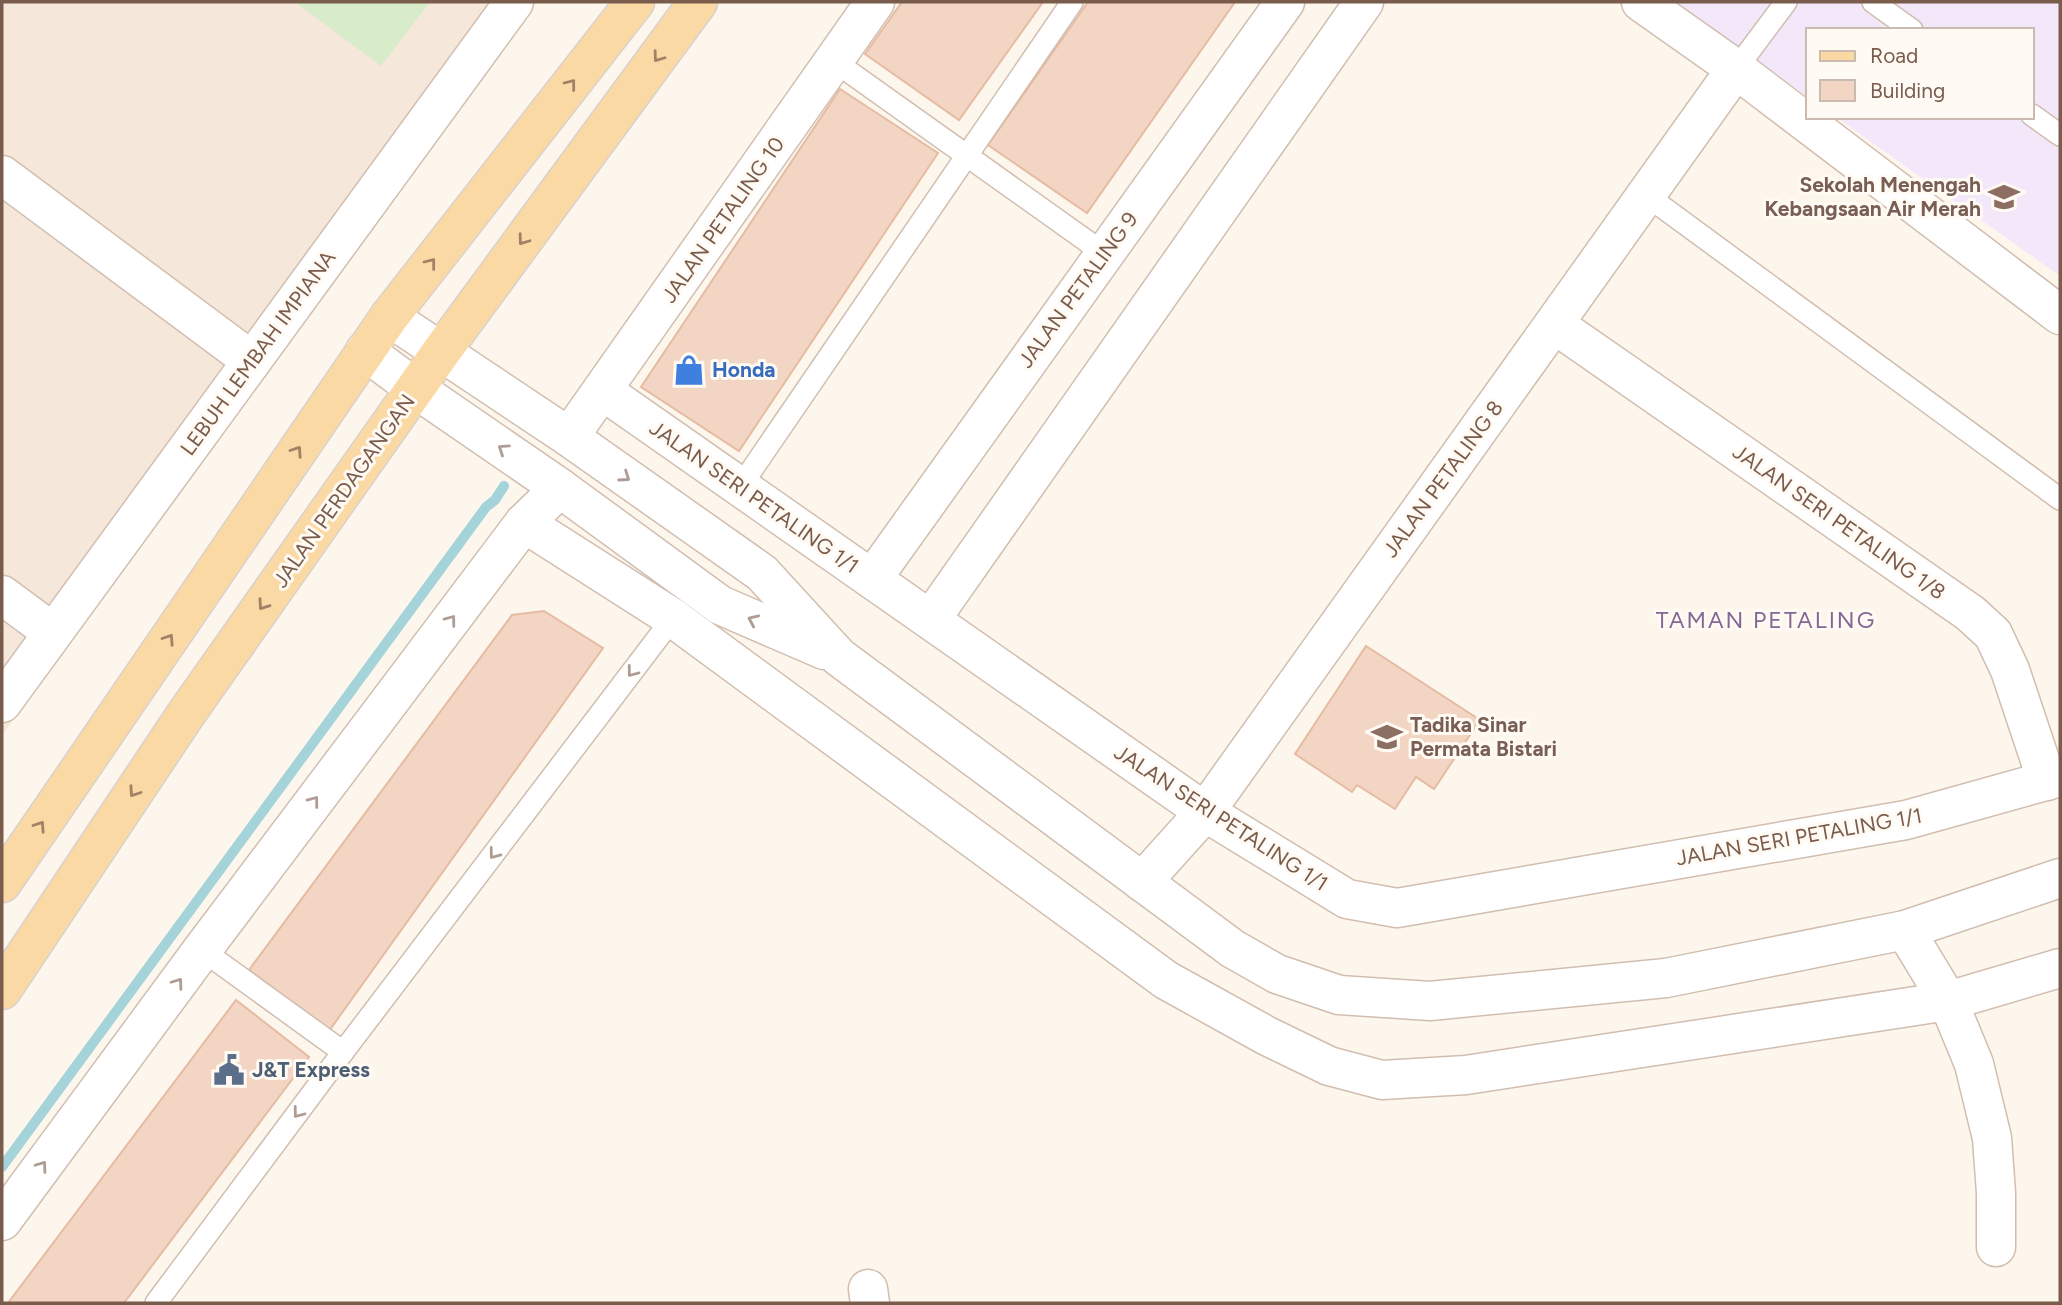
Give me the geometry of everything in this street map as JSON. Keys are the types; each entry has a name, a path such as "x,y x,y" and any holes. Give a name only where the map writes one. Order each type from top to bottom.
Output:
{"main road":[{"path":"2,883 389,317 635,2"},
{"name":"JALAN PERDAGANGAN","path":"2,990 186,714 441,352 698,2"}],"street":[{"name":"LEBUH LEMBAH IMPIANA","path":"2,703 514,2"},
{"name":"JALAN PETALING 10","path":"569,437 875,2"},
{"name":"JALAN PETALING 9","path":"872,579 1285,2"},
{"path":"931,619 1364,2"},
{"path":"1641,2 1737,69 2060,315"},
{"name":"JALAN PETALING 8","path":"1142,882 1205,812 1737,69"},
{"path":"2,175 252,361"},
{"path":"389,317 569,437 762,573 838,657 1233,949 1277,974 1339,995 1430,1001 1666,978 1905,930 2060,878"},
{"name":"JALAN SERI PETALING 1/8","path":"1554,324 1958,605 1993,634 2054,779"},
{"path":"365,351 720,605 838,657"},
{"name":"JALAN SERI PETALING 1/1","path":"603,391 1205,812 1347,899 1397,908 1906,820 2054,779"},
{"path":"2,1221 202,950 524,523 560,488"},
{"path":"524,523 673,618 1166,980 1267,1036 1329,1066 1382,1080 1466,1075 1948,1001 2060,968"},
{"path":"2,595 52,632"},
{"path":"1905,930 1948,1001 1974,1064 1992,1138 1996,1247"}],"lane":[{"path":"740,487 1072,2"},
{"path":"1737,69 1786,2"},
{"path":"1873,2 1909,28"},
{"path":"834,61 1105,254"},
{"path":"2034,116 2060,135"},
{"path":"1646,195 2060,499"},
{"path":"156,1303 673,618"},
{"path":"202,950 343,1052"}],"shaded area":[{"path":"2,2 532,2 152,515 2,736"},
{"name":"Sekolah Menengah Kebangsaan Air Merah","path":"1673,2 2060,2 2060,276 1839,119 2034,119 2034,28 1806,28 1806,96"}],"green space":[{"path":"295,2 430,2 381,66"}],"building":[{"path":"902,2 1043,2 959,120 865,54"},
{"path":"1088,2 1235,2 1087,213 988,145"},
{"path":"840,89 938,153 739,451 641,387"},
{"path":"544,611 603,648 329,1031 249,970 512,615"},
{"name":"Tadika Sinar Permata Bistari","path":"1366,646 1480,720 1434,789 1416,777 1395,809 1357,785 1352,792 1295,754"},
{"path":"236,1000 309,1057 124,1303 8,1303"}],"waterway":[{"path":"2,1167 504,486"}],"place":[{"name":"Sekolah Menengah Kebangsaan Air Merah","path":"2004,197"},
{"name":"Honda","path":"689,370"},
{"name":"Tadika Sinar Permata Bistari","path":"1387,737"},
{"name":"J&T Express","path":"229,1070"}],"district":[{"name":"TAMAN PETALING","path":"1766,620"}]}
